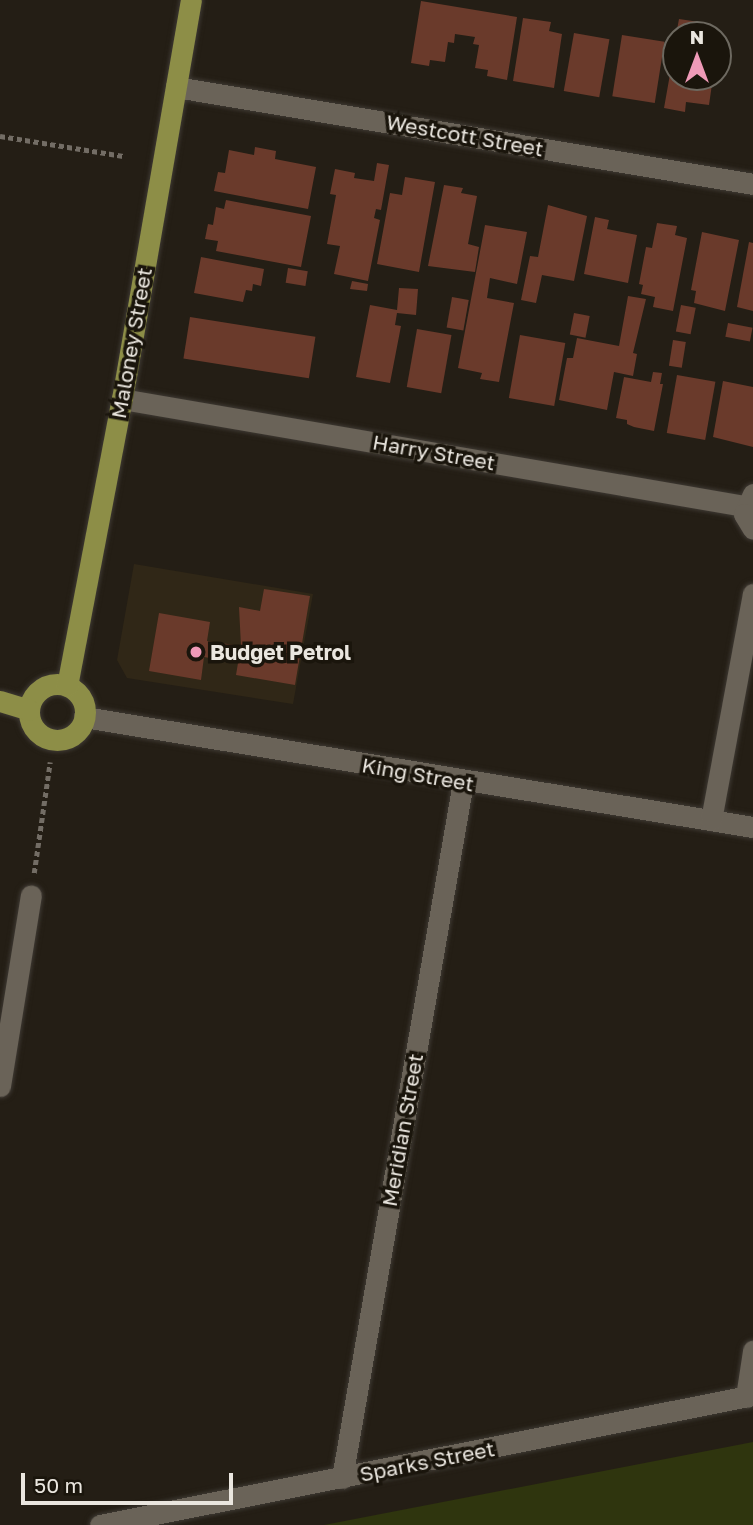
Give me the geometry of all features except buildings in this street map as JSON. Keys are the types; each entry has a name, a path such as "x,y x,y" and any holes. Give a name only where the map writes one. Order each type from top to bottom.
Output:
{"main road":[{"name":"Maloney Street","path":"66,686 122,399 191,0"},
{"path":"66,686 81,699 84,717 73,735 53,740 35,730 29,710 36,692 44,687 66,686"},
{"path":"0,701 29,710"}],"street":[{"name":"Westcott Street","path":"176,87 753,184"},
{"name":"Harry Street","path":"122,399 749,500"},
{"path":"749,500 746,521 753,529"},
{"path":"711,820 753,594"},
{"name":"King Street","path":"84,717 463,782 753,827"},
{"name":"Meridian Street","path":"342,1478 463,782"},
{"path":"0,1086 31,895"},
{"path":"749,1396 753,1351"},
{"name":"Sparks Street","path":"100,1525 749,1396"}],"path":[{"path":"0,136 123,156"},
{"path":"31,895 50,762"}],"shaded area":[{"path":"134,564 313,594 293,704 127,678 117,660"}],"green space":[{"path":"753,1442 753,1525 324,1525"}],"place":[{"name":"Budget Petrol","path":"196,652"}]}
